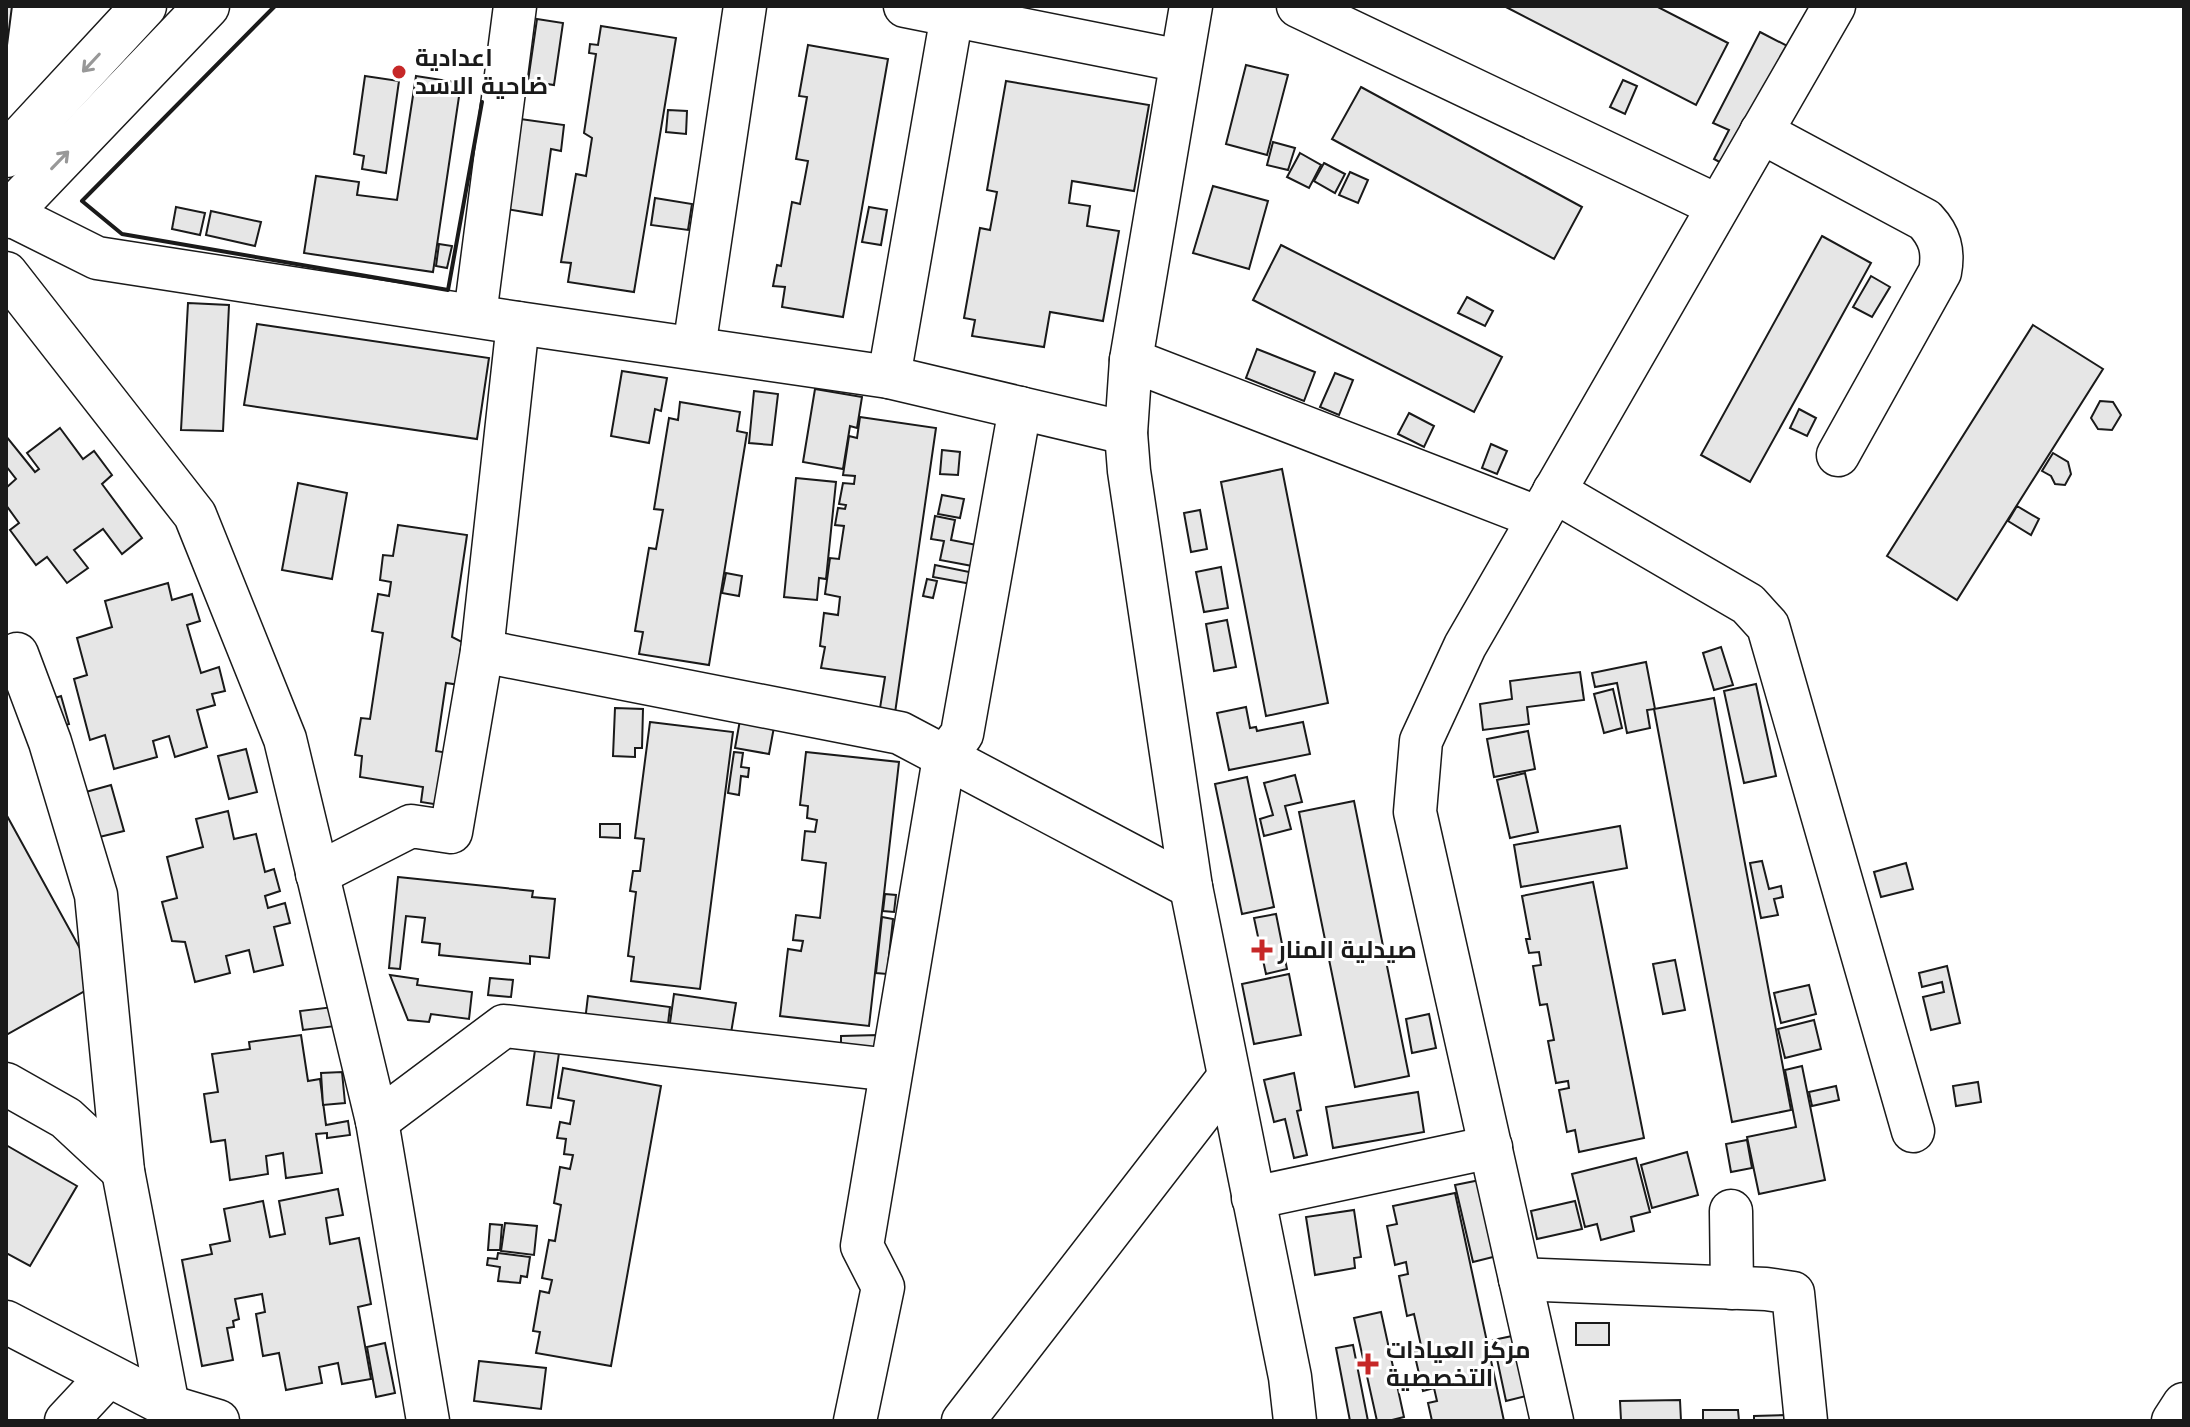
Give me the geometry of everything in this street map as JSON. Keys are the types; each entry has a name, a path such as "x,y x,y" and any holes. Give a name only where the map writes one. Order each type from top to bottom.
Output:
{"main road":[{"path":"6,155 144,6"},
{"path":"8,215 207,6"}],"street":[{"path":"475,315 515,6"},
{"path":"694,348 745,6"},
{"path":"905,6 1181,61"},
{"path":"1191,6 1131,360 1126,433 1131,487 1191,887 1290,1377 1295,1421"},
{"path":"1298,6 1718,206"},
{"path":"1552,1421 1415,812 1421,741 1465,646 1834,6"},
{"path":"889,377 952,15"},
{"path":"1761,132 1925,220 1933,228 1942,248 1940,272 1838,455"},
{"path":"8,215 97,258 889,377 1126,433"},
{"path":"13,298 195,515 285,739 377,1121 428,1421"},
{"path":"317,874 411,826 451,832 482,651 518,323"},
{"path":"1131,360 1546,505 1748,604 1768,626 1913,1131"},
{"path":"855,1421 883,1287 862,1246 944,758 962,734 1020,408"},
{"path":"10,649 50,742 96,895 123,1171 168,1406"},
{"path":"482,651 900,733 1191,887"},
{"path":"377,1121 504,1026 891,1070"},
{"path":"963,1421 1228,1078"},
{"path":"6,1084 66,1118 123,1171"},
{"path":"1253,1198 1491,1147"},
{"path":"1731,1211 1732,1288"},
{"path":"1520,1279 1766,1289 1793,1293 1806,1421"},
{"path":"6,1322 168,1406 218,1421"},
{"path":"66,1421 108,1376"},
{"path":"2173,1421 2184,1404"}],"building":[{"path":"6,6 12,6 6,53"},
{"path":"1504,6 1656,6 1728,43 1696,105"},
{"path":"537,19 563,23 554,85 528,81"},
{"path":"601,26 676,38 634,292 568,282 571,263 561,262 576,174 586,176 592,138 584,133 596,54 589,53 590,44 598,45"},
{"path":"1760,32 1797,51 1736,171 1714,159 1729,130 1713,123"},
{"path":"808,45 888,59 843,317 782,307 785,287 773,286 777,265 781,266 792,202 800,204 808,161 796,159 807,97 799,96"},
{"path":"1246,65 1288,75 1267,155 1226,144"},
{"path":"365,76 399,81 386,173 362,169 364,156 354,154"},
{"path":"416,76 461,83 433,272 304,253 316,176 359,182 357,195 397,200"},
{"path":"1623,80 1637,86 1625,114 1610,107"},
{"path":"1006,81 1149,105 1134,191 1072,181 1069,203 1090,206 1087,226 1119,231 1103,321 1050,312 1044,347 972,336 975,320 964,318 980,228 990,230 997,192 987,190"},
{"path":"1361,87 1582,207 1554,259 1332,139"},
{"path":"668,110 687,111 686,134 666,132"},
{"path":"513,118 564,125 561,151 551,149 542,215 500,208"},
{"path":"1273,142 1295,148 1288,170 1267,165"},
{"path":"1300,153 1321,165 1309,188 1287,177"},
{"path":"1324,163 1345,174 1335,193 1314,181"},
{"path":"1350,172 1368,180 1358,203 1339,195"},
{"path":"1213,186 1268,201 1249,269 1193,253"},
{"path":"655,198 692,204 688,230 651,225"},
{"path":"176,207 205,213 200,235 172,229"},
{"path":"869,207 887,210 881,245 862,242"},
{"path":"211,211 261,222 255,246 206,235"},
{"path":"1822,236 1871,263 1750,482 1701,455"},
{"path":"439,244 452,246 447,268 436,266"},
{"path":"1281,245 1502,357 1474,412 1253,300"},
{"path":"1871,276 1890,287 1872,317 1853,307"},
{"path":"1467,297 1493,311 1485,326 1458,313"},
{"path":"188,303 229,305 223,431 181,430"},
{"path":"257,324 489,358 477,439 244,405"},
{"path":"2033,325 2103,369 1957,600 1887,556"},
{"path":"1257,349 1315,372 1304,401 1246,378"},
{"path":"622,371 667,378 661,411 655,409 649,443 611,436"},
{"path":"1335,373 1353,380 1339,415 1320,407"},
{"path":"815,389 862,397 857,428 850,426 843,469 803,462"},
{"path":"754,391 778,394 772,445 749,443"},
{"path":"2100,401 2113,402 2121,415 2112,430 2098,429 2091,418"},
{"path":"680,402 740,412 737,431 747,433 709,665 639,654 643,632 635,631 649,548 656,549 663,510 654,509 669,418 678,420"},
{"path":"1799,409 1816,418 1807,436 1790,428"},
{"path":"1409,413 1434,426 1424,447 1398,434"},
{"path":"860,417 936,428 894,720 880,708 885,677 821,668 825,647 820,646 824,613 838,615 840,597 825,594 830,558 839,559 844,526 835,525 838,508 845,509 846,505 839,504 843,483 854,484 855,476 843,475 849,436 857,438"},
{"path":"60,428 83,459 94,451 112,475 102,484 142,538 122,554 103,529 74,550 88,568 67,583 47,557 36,565 10,530 19,523 6,505 6,488 16,479 6,466 6,436 35,472 39,469 27,453"},
{"path":"1491,444 1507,451 1497,474 1482,468"},
{"path":"942,450 960,452 958,475 940,474"},
{"path":"2053,453 2068,462 2071,474 2065,485 2055,484 2051,476 2042,471"},
{"path":"1282,469 1328,703 1266,716 1221,482"},
{"path":"796,478 836,482 826,579 819,578 817,600 784,597"},
{"path":"298,483 347,493 332,579 282,570"},
{"path":"942,495 964,499 960,518 938,514"},
{"path":"2017,506 2039,519 2031,535 2008,521"},
{"path":"1200,510 1207,549 1191,552 1184,513"},
{"path":"935,516 955,520 951,540 987,547 983,568 940,560 944,541 931,539"},
{"path":"398,525 467,535 452,637 466,644 460,685 446,683 436,751 460,755 453,807 421,802 423,787 360,777 362,756 355,755 361,718 370,719 383,633 372,631 378,594 389,596 391,582 380,580 383,555 393,556"},
{"path":"935,565 979,574 977,585 933,577"},
{"path":"1221,567 1228,608 1204,612 1196,572"},
{"path":"726,573 742,576 739,596 722,593"},
{"path":"927,579 937,581 933,598 923,596"},
{"path":"168,583 172,600 192,594 200,621 187,625 201,673 219,667 225,691 212,694 215,705 197,710 207,747 175,757 169,736 153,741 157,757 114,769 105,735 90,740 74,679 87,675 77,638 112,627 105,601"},
{"path":"1227,620 1236,667 1214,671 1206,624"},
{"path":"1721,647 1733,685 1714,690 1703,653"},
{"path":"1646,662 1655,709 1647,710 1650,728 1627,733 1617,683 1595,687 1592,673"},
{"path":"1580,672 1584,700 1527,707 1529,724 1483,730 1480,704 1512,699 1510,681"},
{"path":"1756,684 1776,776 1744,783 1724,691"},
{"path":"1613,689 1622,728 1604,733 1594,694"},
{"path":"61,696 69,724 51,729 43,702"},
{"path":"1714,698 1791,1110 1732,1122 1654,709"},
{"path":"1246,707 1250,728 1256,727 1257,731 1303,722 1310,754 1229,770 1217,713"},
{"path":"615,708 643,709 642,748 635,748 635,757 613,756"},
{"path":"740,720 774,727 769,754 735,748"},
{"path":"650,722 733,732 700,989 631,981 634,957 628,956 636,892 630,891 633,871 640,871 644,839 635,838"},
{"path":"1528,731 1535,769 1494,777 1487,739"},
{"path":"246,749 257,792 229,799 218,756"},
{"path":"734,752 743,753 741,767 749,768 748,777 741,776 739,795 728,793"},
{"path":"806,752 899,762 869,1026 780,1016 788,949 801,951 803,941 793,940 796,915 820,918 826,863 802,860 805,831 815,832 817,820 807,818 808,806 800,805"},
{"path":"1525,773 1538,832 1510,838 1497,780"},
{"path":"1295,775 1302,802 1285,806 1291,829 1264,836 1260,819 1273,815 1264,783"},
{"path":"1247,777 1274,907 1242,914 1215,784"},
{"path":"111,785 124,831 87,840 75,795"},
{"path":"1354,801 1409,1076 1355,1087 1299,812"},
{"path":"228,811 234,839 256,834 265,872 274,869 280,891 265,896 268,908 285,903 290,923 274,927 283,965 254,972 249,950 226,956 230,973 195,982 185,942 172,941 162,902 177,898 167,857 203,847 196,819"},
{"path":"6,814 99,983 6,1035"},
{"path":"600,824 620,824 620,838 600,837"},
{"path":"1620,826 1627,868 1521,887 1514,845"},
{"path":"1762,861 1769,889 1781,886 1783,897 1774,899 1778,915 1761,918 1750,863"},
{"path":"1906,863 1913,889 1881,897 1874,872"},
{"path":"398,877 533,891 532,897 555,899 549,958 530,956 530,964 439,955 440,944 422,942 425,918 406,916 400,969 389,968"},
{"path":"1593,882 1644,1138 1579,1152 1575,1130 1567,1132 1559,1090 1569,1088 1568,1081 1556,1083 1548,1041 1554,1040 1547,1004 1540,1005 1533,966 1541,965 1539,952 1529,953 1526,939 1530,939 1522,896"},
{"path":"885,894 896,895 894,912 883,911"},
{"path":"1276,914 1287,969 1266,974 1254,918"},
{"path":"882,917 893,919 887,974 876,973"},
{"path":"1675,960 1685,1010 1663,1014 1653,964"},
{"path":"1947,966 1960,1023 1931,1030 1923,997 1944,992 1942,982 1922,987 1919,973"},
{"path":"1289,974 1301,1035 1254,1044 1242,984"},
{"path":"390,975 418,979 417,985 472,992 469,1019 431,1014 429,1022 408,1020"},
{"path":"490,978 513,980 511,997 488,995"},
{"path":"1809,985 1816,1014 1781,1023 1774,993"},
{"path":"674,994 736,1003 730,1039 669,1030"},
{"path":"588,996 670,1007 667,1032 585,1021"},
{"path":"333,1007 336,1026 303,1030 300,1011"},
{"path":"1429,1014 1436,1048 1412,1053 1406,1019"},
{"path":"1814,1020 1821,1049 1785,1058 1778,1029"},
{"path":"301,1035 308,1081 320,1079 326,1125 348,1121 350,1135 327,1138 327,1133 316,1134 322,1173 286,1178 283,1153 266,1156 268,1174 230,1180 225,1140 211,1142 204,1094 218,1092 212,1054 250,1049 249,1042"},
{"path":"878,1035 878,1056 841,1056 841,1036"},
{"path":"535,1050 559,1053 551,1108 527,1105"},
{"path":"1802,1066 1825,1180 1759,1194 1747,1137 1796,1127 1785,1070"},
{"path":"563,1068 661,1086 611,1366 536,1353 540,1332 533,1331 540,1291 549,1293 552,1280 542,1278 549,1240 555,1241 561,1205 554,1203 560,1167 570,1169 573,1155 564,1154 566,1139 557,1138 560,1122 570,1124 574,1101 558,1098"},
{"path":"342,1072 345,1103 323,1105 321,1073"},
{"path":"1294,1073 1301,1110 1297,1111 1307,1155 1294,1158 1285,1119 1274,1122 1264,1080"},
{"path":"1978,1082 1981,1102 1956,1106 1953,1086"},
{"path":"1836,1086 1839,1100 1812,1106 1809,1092"},
{"path":"1418,1092 1424,1132 1333,1148 1326,1107"},
{"path":"1747,1140 1752,1168 1731,1172 1726,1144"},
{"path":"6,1145 77,1186 30,1266 6,1253"},
{"path":"1687,1152 1698,1195 1652,1208 1641,1165"},
{"path":"1636,1158 1650,1212 1631,1217 1634,1231 1601,1240 1597,1224 1585,1227 1572,1174"},
{"path":"1480,1180 1497,1256 1473,1262 1455,1185"},
{"path":"338,1189 343,1215 326,1218 330,1244 359,1238 371,1304 358,1307 371,1379 342,1384 338,1363 319,1367 322,1383 286,1390 279,1353 263,1356 256,1314 265,1312 262,1294 235,1299 239,1319 233,1321 234,1327 227,1328 233,1360 202,1366 182,1260 212,1254 210,1245 230,1241 224,1209 263,1201 270,1237 285,1234 279,1201"},
{"path":"1455,1193 1504,1421 1432,1421 1428,1403 1437,1401 1434,1388 1423,1391 1414,1352 1422,1350 1414,1314 1407,1316 1399,1276 1408,1274 1406,1262 1395,1265 1387,1226 1397,1224 1393,1206"},
{"path":"1575,1201 1582,1229 1537,1239 1531,1211"},
{"path":"1354,1210 1361,1257 1354,1258 1355,1268 1315,1275 1306,1217"},
{"path":"505,1223 537,1226 534,1255 501,1251"},
{"path":"490,1224 502,1225 500,1250 488,1250"},
{"path":"498,1253 530,1257 527,1277 521,1276 520,1283 498,1281 500,1267 487,1265 488,1258 497,1259"},
{"path":"1381,1312 1404,1417 1388,1421 1377,1421 1354,1318"},
{"path":"1576,1323 1609,1323 1609,1345 1576,1345"},
{"path":"1517,1335 1530,1395 1506,1401 1493,1340"},
{"path":"385,1343 395,1393 376,1397 367,1347"},
{"path":"1353,1345 1368,1421 1350,1421 1336,1348"},
{"path":"479,1361 546,1368 541,1409 474,1401"},
{"path":"1680,1400 1681,1421 1613,1421 1621,1420 1620,1401"},
{"path":"1703,1410 1738,1410 1739,1421 1703,1421"},
{"path":"1784,1415 1784,1421 1754,1421 1754,1416"}],"wall":[{"path":"275,6 82,201 122,234 448,290 482,102"}],"place":[{"name":"اعدادية ضاحية الاسد","path":"399,72"},
{"name":"صيدلية المنار","path":"1262,950"},
{"name":"مركز العيادات التخصصية","path":"1368,1364"}]}
